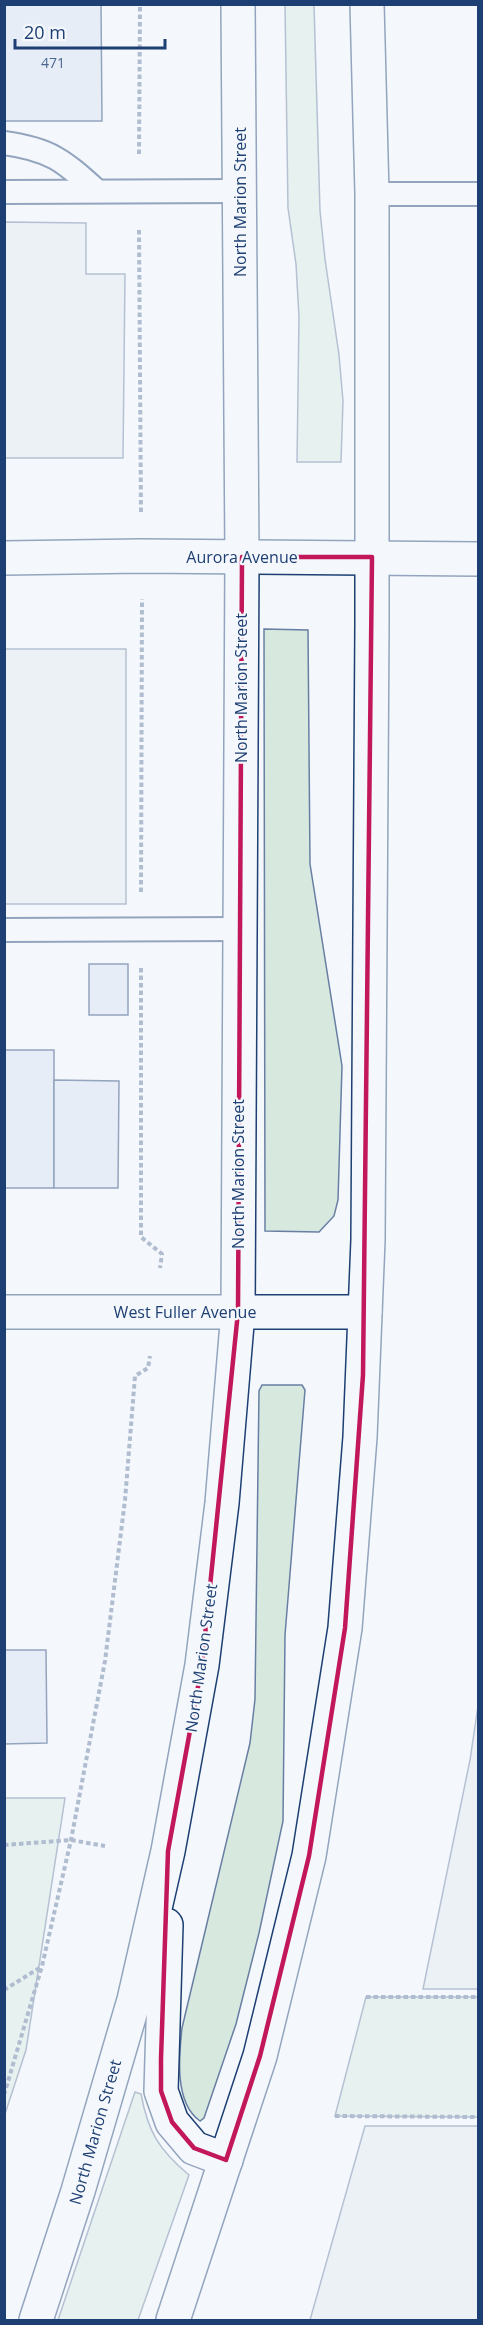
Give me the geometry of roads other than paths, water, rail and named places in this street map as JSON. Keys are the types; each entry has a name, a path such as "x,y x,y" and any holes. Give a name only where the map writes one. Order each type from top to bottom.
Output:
{"main road":[{"name":"North Marion Street","path":"36,2320 78,2191 134,2000 168,1851 202,1665 222,1503 238,1312 242,557 238,4"},
{"path":"173,2320 260,2056 309,1856 345,1628 360,1437 368,1240 372,194 367,4"},
{"name":"Aurora Avenue","path":"4,558 141,556 478,559"},
{"name":"West Fuller Avenue","path":"4,1312 365,1312"},
{"path":"168,1851 161,2091 172,2122 194,2148 226,2160"}],"lane":[{"path":"4,143 31,146 65,162 97,191"},
{"path":"4,192 240,191"},
{"path":"372,194 478,194"},
{"path":"4,930 239,929"}]}
